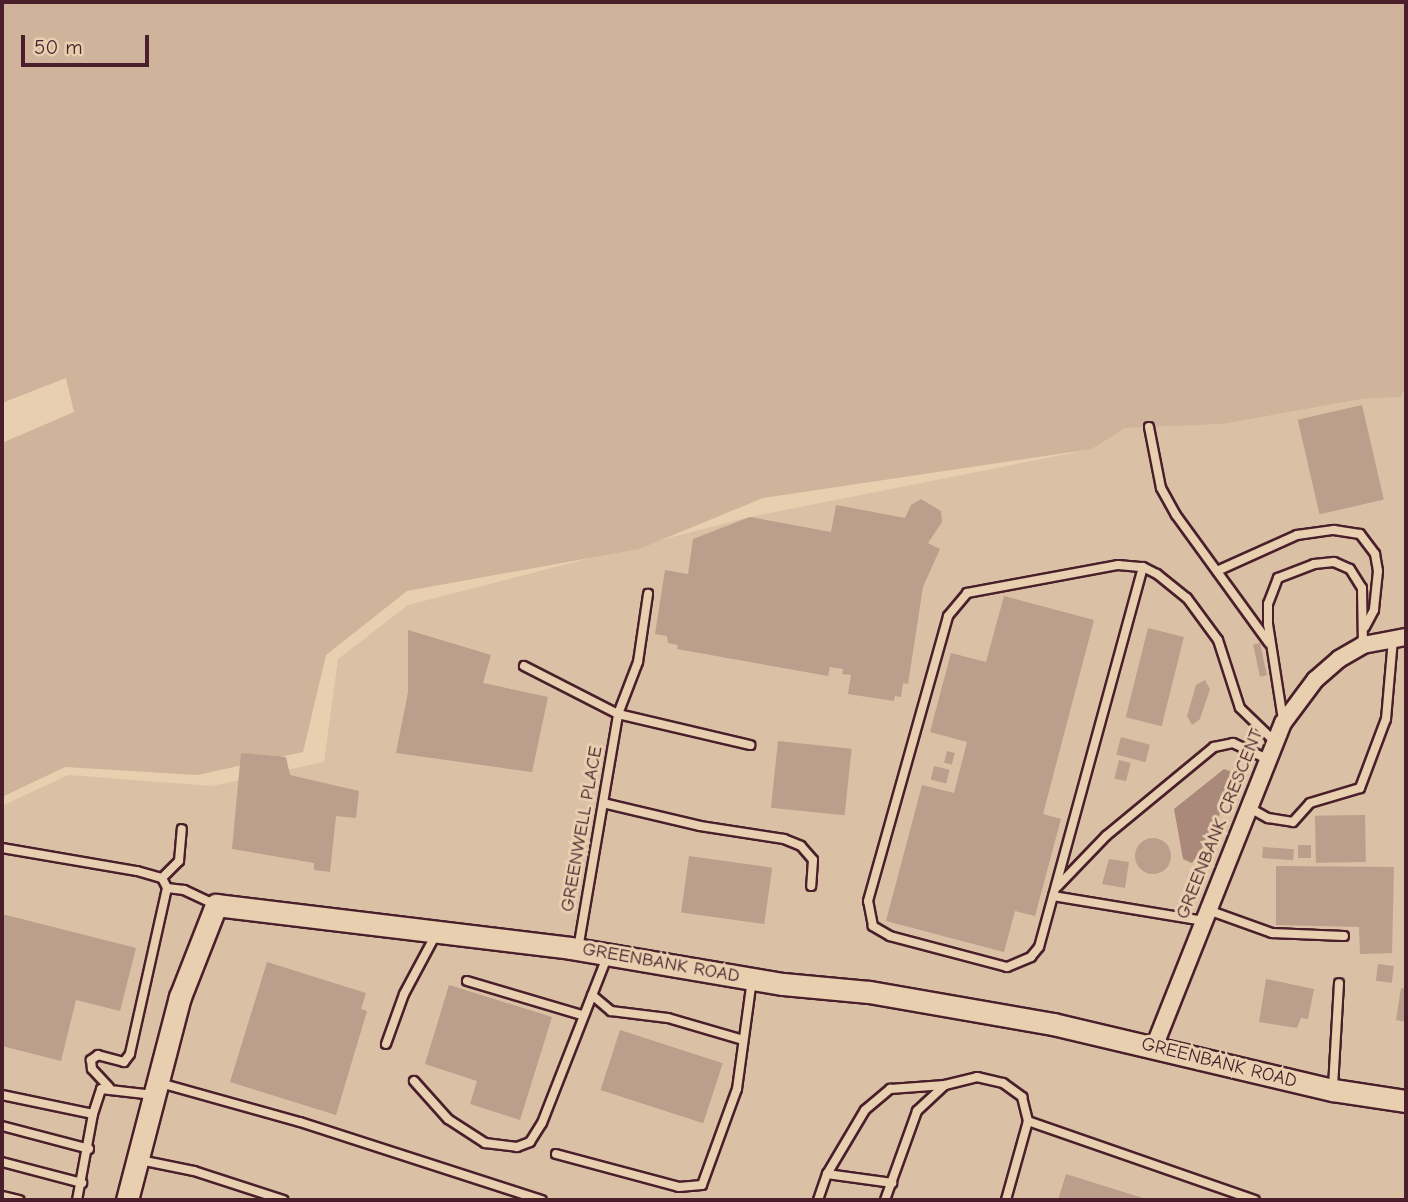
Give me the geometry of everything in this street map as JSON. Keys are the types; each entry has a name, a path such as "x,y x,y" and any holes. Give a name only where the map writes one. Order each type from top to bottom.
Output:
{"street":[{"name":"GREENBANK CRESCENT","path":"1154,1047 1283,723 1315,680 1363,637 1400,638"},
{"name":"GREENBANK ROAD","path":"216,905 578,949 752,979 869,992 1054,1024 1333,1090 1406,1101"},
{"path":"127,1200 180,997 216,905"}],"lane":[{"path":"1149,427 1161,488 1270,645"},
{"path":"1217,570 1297,535 1334,530 1360,534 1375,554 1378,571 1374,610 1363,637"},
{"path":"1283,723 1270,645 1268,604 1273,589 1285,572 1314,564 1343,564 1357,578 1364,601 1363,637"},
{"path":"1143,567 1039,947 1020,965 1007,967 878,932 868,914 867,901 952,607 976,589 1092,568 1143,567 1171,583 1198,612 1223,650 1240,708 1274,741"},
{"name":"GREENWELL PLACE","path":"578,949 618,714 638,662 648,594"},
{"path":"1248,807 1268,818 1293,822 1310,803 1360,788 1387,719 1400,638"},
{"path":"524,666 618,714 750,746"},
{"path":"1054,893 1106,836 1214,747 1233,743 1268,759"},
{"path":"603,803 793,842 813,860 810,886"},
{"path":"162,878 178,861 182,829"},
{"path":"2,848 162,878"},
{"path":"109,1087 92,1069 91,1060 98,1055 124,1062 131,1054 167,888 162,878"},
{"path":"167,888 184,890 216,905"},
{"path":"1054,893 1206,916 1272,933 1344,936"},
{"path":"386,1044 404,994 438,932"},
{"path":"414,1081 448,1119 485,1143 517,1147 530,1142 542,1123 608,954"},
{"path":"556,1154 678,1187 702,1185 737,1089 752,979"},
{"path":"467,981 582,1015"},
{"path":"1333,1090 1339,1043 1335,1016 1339,983"},
{"path":"592,995 611,1011 668,1018 743,1040"},
{"path":"818,1200 827,1174 865,1110 890,1089 945,1085 977,1077 1003,1083 1022,1097 1028,1121 1006,1200"},
{"path":"885,1200 917,1111 945,1085"},
{"path":"77,1200 89,1149 93,1114 101,1089 109,1087 156,1089 300,1122 542,1200"},
{"path":"2,1095 93,1114"},
{"path":"1028,1121 1255,1200"},
{"path":"2,1126 89,1149"},
{"path":"137,1159 194,1171 283,1200"},
{"path":"2,1162 82,1183"},
{"path":"827,1174 891,1183"},
{"path":"2,1196 20,1200"}],"shaded area":[{"path":"2,2 1406,2 1406,387 1401,397 1362,399 1223,424 1125,428 1092,449 763,498 639,549 407,591 326,655 303,752 197,775 65,767 2,797 2,443 74,412 66,378 2,403"},
{"path":"1406,389 1406,1200 2,1200 2,806 68,775 212,786 324,762 338,659 408,605 750,517 1092,449 1125,428 1223,424 1362,399 1401,397"},
{"path":"1224,769 1238,774 1238,780 1227,789 1215,830 1192,863 1183,859 1174,809"}],"building":[{"path":"1362,405 1384,500 1320,514 1298,420"},
{"path":"921,499 941,511 942,522 928,543 940,549 923,587 908,684 903,683 901,697 895,696 894,701 848,694 851,675 842,674 843,669 830,667 828,676 677,649 678,645 668,643 667,636 655,634 665,570 688,574 693,539 750,517 831,532 836,505 905,518 911,505"},
{"path":"1004,596 1094,620 1043,814 1061,819 1035,916 1015,911 1004,952 886,921 922,785 954,793 967,742 930,732 951,653 986,662"},
{"path":"1148,628 1184,637 1162,726 1126,717"},
{"path":"408,630 491,655 483,683 548,697 532,772 396,753 408,692"},
{"path":"1260,643 1267,675 1260,677 1253,644"},
{"path":"1205,680 1210,689 1200,719 1192,725 1187,716 1196,685"},
{"path":"1121,737 1150,745 1145,762 1116,754"},
{"path":"778,741 852,749 845,815 771,808"},
{"path":"947,751 955,753 952,765 944,763"},
{"path":"241,753 286,757 290,775 359,791 356,818 336,816 330,872 314,870 314,863 232,849"},
{"path":"1119,760 1131,763 1126,781 1114,778"},
{"path":"934,766 950,770 946,783 931,780"},
{"path":"1365,815 1366,862 1316,863 1315,816"},
{"path":"1153,838 1166,843 1171,856 1166,869 1153,874 1140,869 1135,856 1140,843"},
{"path":"1298,845 1311,845 1311,858 1298,858"},
{"path":"1263,847 1294,849 1293,860 1262,858"},
{"path":"689,856 772,868 764,924 681,912"},
{"path":"1109,859 1129,862 1125,888 1102,884"},
{"path":"1276,866 1394,867 1392,953 1360,954 1359,927 1276,925"},
{"path":"2,914 136,948 120,1011 76,1000 61,1061 2,1046"},
{"path":"267,962 366,993 361,1009 367,1011 336,1115 230,1082"},
{"path":"1378,964 1394,966 1392,983 1376,981"},
{"path":"1266,979 1314,989 1308,1019 1301,1018 1297,1028 1259,1022"},
{"path":"449,985 552,1017 520,1120 470,1104 477,1081 425,1064"},
{"path":"1401,988 1406,989 1406,1022 1396,1020"},
{"path":"620,1030 723,1063 703,1123 601,1090"},
{"path":"1066,1174 1149,1200 1058,1200"}]}
